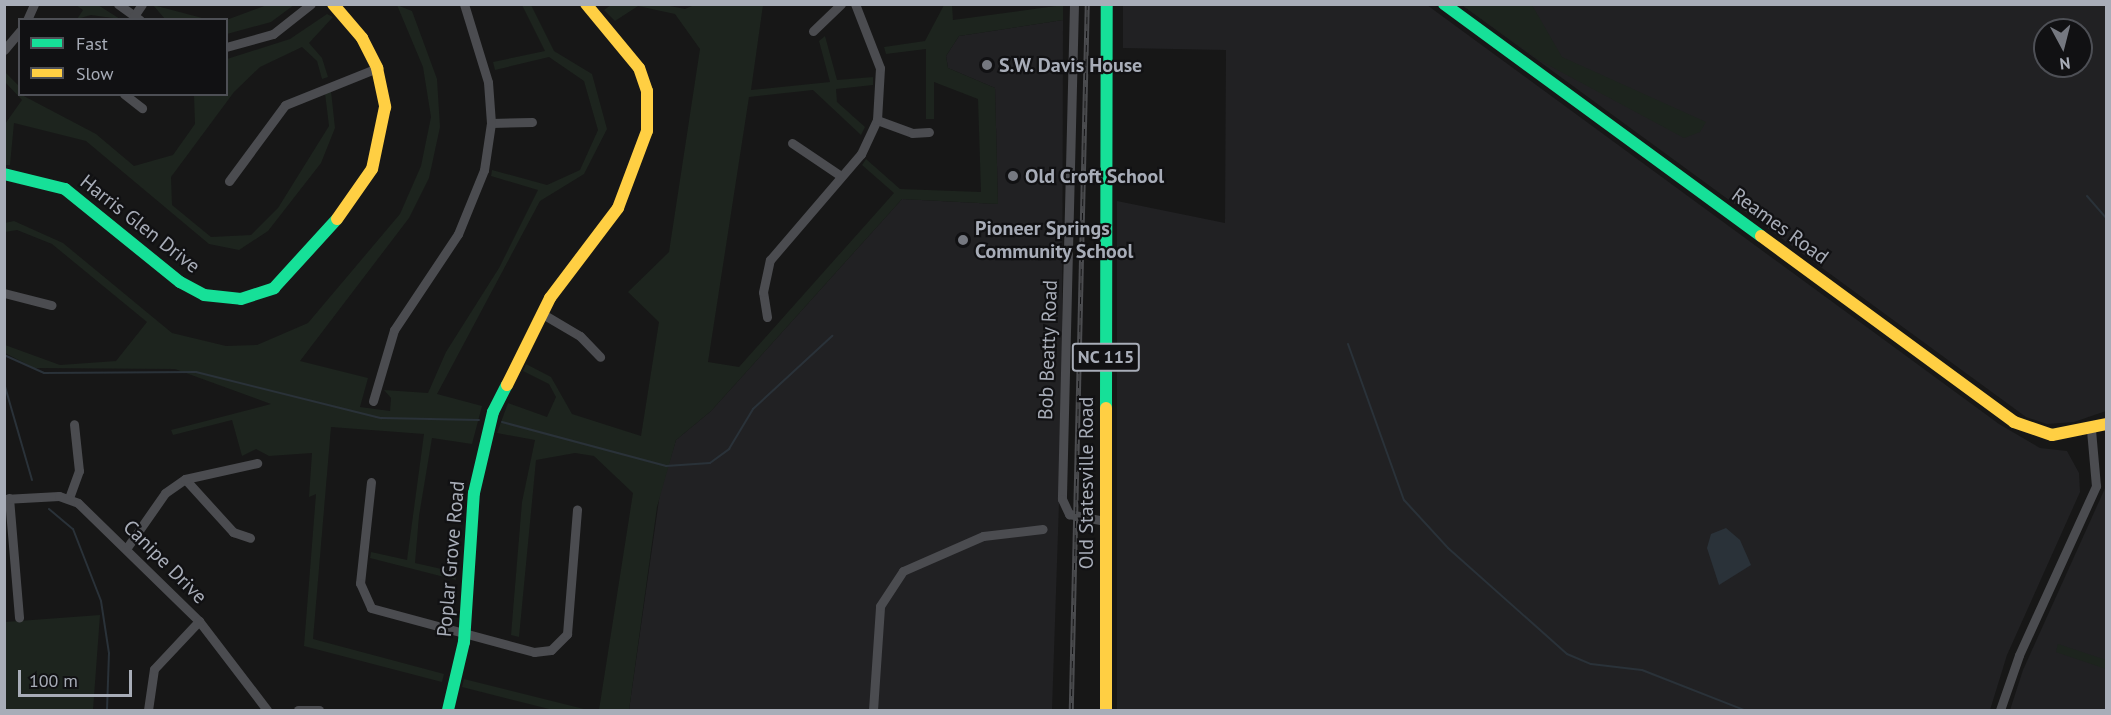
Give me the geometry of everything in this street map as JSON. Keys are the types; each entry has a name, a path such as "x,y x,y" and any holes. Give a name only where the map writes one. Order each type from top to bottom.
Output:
{"main road":[{"name":"Harris Glen Drive","path":"4,174 29,176 64,189 192,290 216,298 252,297 294,272 365,182 384,121 377,68 362,38 333,4"},
{"name":"Poplar Grove Road","path":"448,711 465,633 468,539 483,445 504,385 541,313 618,207 647,131 647,91 639,68 586,4"},
{"name":"Old Statesville Road","path":"1107,4 1105,521 1107,711"},
{"name":"Reames Road","path":"1444,4 2014,423 2052,435 2091,430 2106,424"}],"street":[{"path":"28,18 34,4"},
{"path":"118,4 137,18 142,4"},
{"path":"228,46 273,34 311,4"},
{"path":"373,401 394,330 471,209 490,123 484,62 464,4"},
{"path":"813,31 841,4"},
{"path":"767,317 763,292 770,260 861,154 877,120 880,68 855,4"},
{"name":"Bob Beatty Road","path":"1074,4 1062,499 1073,515 1105,521"},
{"path":"4,50 18,35"},
{"path":"229,181 285,105 377,68"},
{"path":"127,96 142,108"},
{"path":"877,120 912,133 929,132"},
{"path":"490,123 532,122"},
{"path":"792,143 842,176"},
{"path":"4,293 51,305"},
{"path":"541,313 580,336 600,357"},
{"path":"19,618 7,498 69,498 79,471 74,424"},
{"path":"2000,711 2019,656 2096,486 2091,430"},
{"path":"126,549 165,493 185,479 257,463"},
{"path":"185,479 233,532 250,538"},
{"path":"371,482 360,583 363,599 384,613 534,652 563,642 577,509"},
{"name":"Canipe Drive","path":"69,498 126,549 199,621 267,711"},
{"path":"873,711 880,606 903,571 984,536 1043,529"},
{"path":"148,711 154,669 199,621"},
{"path":"298,711 319,711"}],"shaded area":[{"path":"76,5 98,5 118,18 91,15 78,18 83,10"},
{"path":"153,5 202,18 164,18"},
{"path":"267,5 294,5 271,22 228,34 228,19"},
{"path":"397,5 412,11 437,79 440,127 429,178 409,218 300,361 368,378 360,407 390,411 391,398 384,390 428,393 446,352 499,268 538,190 491,176 492,170 547,185 580,170 598,130 584,81 549,57 495,70 493,62 545,51 522,5 531,5 554,51 592,74 607,129 584,174 540,201 437,394 482,406 472,444 432,438 419,516 415,563 455,572 456,580 370,558 371,552 407,560 424,434 331,427 313,639 444,674 442,682 304,646 316,494 309,497 312,453 269,456 256,449 242,456 232,420 173,435 171,430 271,404 175,369 34,368 5,353 5,345 60,365 116,361 147,322 52,244 17,230 5,232 5,223 14,221 63,243 172,333 226,346 257,345 308,323 400,214 421,166 431,117 423,67"},
{"path":"611,5 665,5 685,9 694,5 763,5 751,90 830,82 819,41 825,36 837,80 873,77 873,85 836,89 837,102 865,127 861,135 813,90 749,97 708,362 739,367 894,193 862,165 866,159 900,189 981,192 978,99 934,82 934,119 926,119 926,49 886,54 884,47 925,41 944,5 952,5 953,20 1063,5 1063,20 959,36 946,56 948,68 995,88 998,204 902,199 711,411 676,440 657,507 629,710 599,710 633,493 594,456 575,453 536,460 519,637 511,635 522,502 535,440 497,433 508,403 547,417 556,397 549,384 523,371 526,364 551,377 572,414 641,436 659,322 628,292 669,252 700,49 675,14 638,6 615,21 604,10"},
{"path":"1123,5 1427,5 1999,424 2040,448 2067,451 2079,473 2080,492 2007,655 1990,710 1117,710 1117,201 1225,223 1226,50 1123,48"},
{"path":"1462,5 2106,5 2106,411 2074,422 2047,424 2026,417"},
{"path":"1462,5 1532,5 1562,57 1706,122 1700,132 1684,138 1537,59"},
{"path":"327,14 333,17 309,43 322,58 328,77 322,79 317,61 302,47 260,67 234,92 171,177 172,205 211,237 251,235 278,208 329,126 325,93 331,91 335,128 321,163 268,231 239,250 209,244 86,141 14,123 10,165 5,165 5,124 22,100 18,96 24,96 96,134 134,166 173,155 195,124 194,96 228,96 228,59 290,39"},
{"path":"1063,20 1062,415 1052,710 629,710 660,493 676,440 711,411 902,199 998,204 995,88 948,68 946,56 959,36"},
{"path":"4,71 18,85 18,96 5,82"},
{"path":"2106,486 2106,710 2010,710 2023,670"},
{"path":"1726,528 1740,540 1751,565 1719,585 1707,548 1711,534"},
{"path":"100,615 93,710 5,710 5,622"},
{"path":"2058,644 2106,660 2106,669 2056,652"},
{"path":"464,679 588,710 553,710 462,687"}],"waterway":[{"path":"2087,196 2106,218"},
{"path":"502,422 666,466 710,463 729,449 753,409 832,336"},
{"path":"1348,344 1404,500 1448,548 1567,654 1591,664 1642,670 1744,710"},
{"path":"4,355 44,373 196,372 381,418 479,420"},
{"path":"4,383 32,480"},
{"path":"49,509 73,529 101,601 109,653 107,710"}],"railway":[{"path":"1071,710 1087,4"}],"traffic: fast":[{"path":"1106,408 1107,4"},
{"path":"1444,4 1761,236"},
{"path":"4,174 65,189 180,282 204,295 241,299 274,288 337,219"},
{"path":"448,710 464,642 474,493 493,412 507,385"}],"traffic: slow":[{"path":"333,4 362,38 377,68 385,107 372,169 337,219"},
{"path":"507,385 550,298 618,208 647,131 647,91 639,68 586,4"},
{"path":"1761,236 2014,422 2052,435 2106,424"},
{"path":"1106,408 1106,710"}],"place":[{"name":"S.W. Davis House","path":"987,65"},
{"name":"Old Croft School","path":"1013,176"},
{"name":"Pioneer Springs Community School","path":"963,240"}]}
